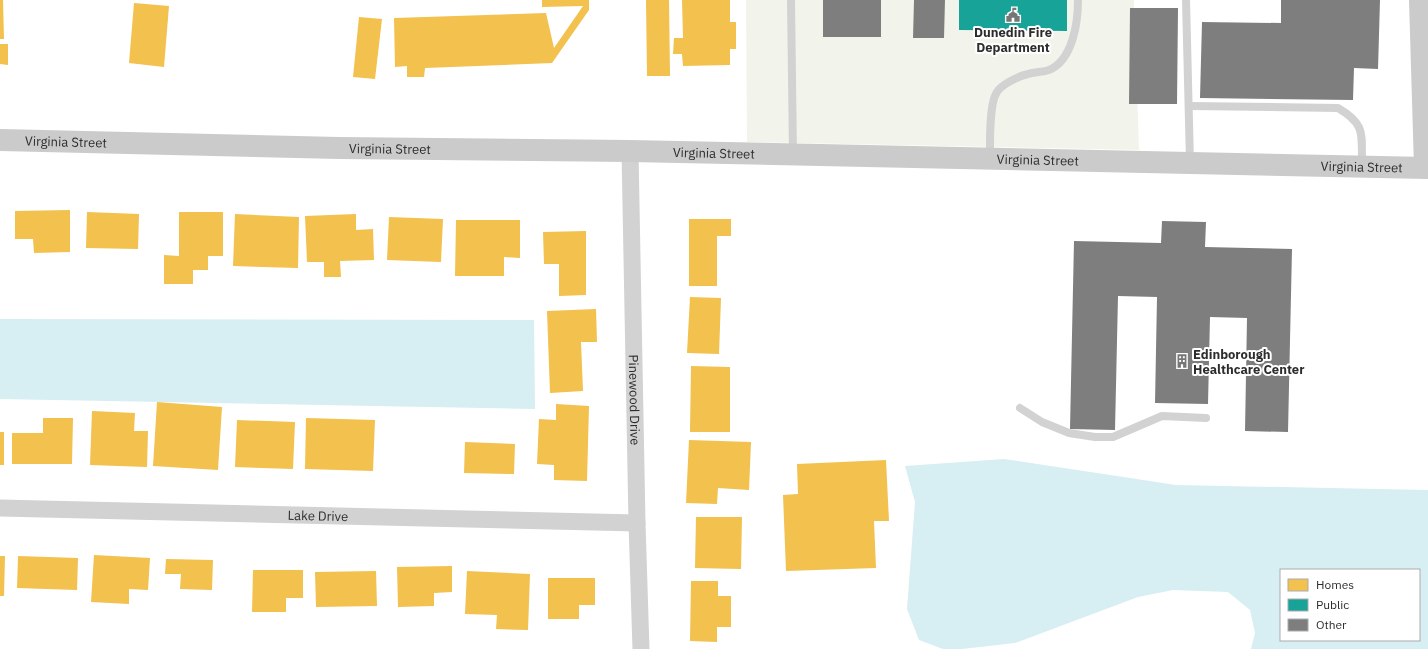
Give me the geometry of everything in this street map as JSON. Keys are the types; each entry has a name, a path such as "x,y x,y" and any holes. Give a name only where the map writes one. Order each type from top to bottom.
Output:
{"street":[{"path":"1420,0 1426,168"},
{"name":"Virginia Street","path":"0,140 339,148 630,152 1426,168"},
{"name":"Pinewood Drive","path":"630,152 641,649"},
{"name":"Lake Drive","path":"0,508 637,522"}],"lane":[{"path":"791,0 793,155"},
{"path":"990,160 992,108 996,92 1010,81 1027,74 1049,70 1060,62 1076,33 1078,0"},
{"path":"1186,0 1190,163"},
{"path":"1189,106 1338,108 1351,115 1359,124 1361,135 1362,167"},
{"path":"1020,408 1042,422 1069,433 1095,437 1113,437 1162,416 1206,418"}],"shaded area":[{"path":"746,0 1134,0 1139,150 747,142"}],"water":[{"path":"0,319 534,320 535,409 0,399"},
{"path":"1004,459 1176,485 1428,490 1428,649 1251,649 1255,633 1250,610 1228,592 1173,590 1138,597 1015,643 962,649 943,649 919,640 907,609 915,502 905,466"}],"building: Homes":[{"path":"0,0 3,0 4,39 0,39"},
{"path":"542,0 589,0 589,10 552,63 425,68 424,77 407,77 407,66 395,67 394,18 546,13 554,48 583,6 542,7"},
{"path":"646,0 669,0 670,76 647,76"},
{"path":"682,0 730,0 730,22 736,22 736,49 730,49 730,65 683,66 682,54 673,54 674,38 683,38"},
{"path":"134,3 169,6 164,67 129,63"},
{"path":"359,17 382,19 375,79 353,77"},
{"path":"0,44 8,44 8,65 0,64"},
{"path":"70,210 70,252 34,253 33,239 15,239 15,211"},
{"path":"87,212 139,214 138,249 86,248"},
{"path":"179,212 223,212 223,256 208,256 208,270 193,270 193,284 164,284 164,255 179,256"},
{"path":"235,214 299,217 298,268 233,266"},
{"path":"356,214 356,230 373,229 374,260 340,261 341,277 324,277 324,262 307,262 305,216"},
{"path":"389,217 443,219 441,262 387,260"},
{"path":"689,219 731,219 731,236 717,236 717,286 689,286"},
{"path":"456,220 520,220 520,258 504,257 504,276 455,276"},
{"path":"586,231 586,295 559,296 559,264 544,264 543,232"},
{"path":"690,297 721,298 719,354 687,353"},
{"path":"596,309 597,342 581,342 583,391 550,393 547,311"},
{"path":"691,366 730,367 730,432 690,432"},
{"path":"157,402 222,407 218,470 153,466"},
{"path":"556,404 589,406 587,481 554,480 554,465 537,464 539,419 556,420"},
{"path":"92,411 135,413 134,431 148,431 147,467 90,465"},
{"path":"43,418 73,418 72,464 12,464 12,433 43,433"},
{"path":"306,418 375,420 373,471 305,469"},
{"path":"237,420 295,422 293,469 235,467"},
{"path":"0,432 4,432 4,465 0,465"},
{"path":"689,440 751,442 749,490 718,488 717,504 686,503"},
{"path":"465,442 515,444 514,474 464,473"},
{"path":"886,460 889,521 874,521 876,568 786,571 783,495 798,494 797,464"},
{"path":"696,517 742,517 741,569 695,568"},
{"path":"94,555 150,558 148,590 129,589 129,604 91,602"},
{"path":"0,556 5,556 4,596 0,596"},
{"path":"18,556 78,558 77,590 17,588"},
{"path":"166,559 213,560 212,590 180,589 181,574 165,574"},
{"path":"452,566 452,592 434,593 434,606 398,607 397,567"},
{"path":"253,570 303,570 303,598 286,598 286,612 252,612"},
{"path":"376,571 377,606 316,607 315,572"},
{"path":"467,571 530,574 528,630 496,629 497,615 465,614"},
{"path":"548,578 595,578 595,605 579,605 579,619 548,619"},
{"path":"691,581 718,581 718,596 731,596 731,627 717,627 717,642 690,641"}],"building: Public":[{"name":"Dunedin Fire Department","path":"959,0 1067,0 1067,31 959,30"}],"building: Other":[{"path":"823,0 881,0 881,37 823,37"},
{"path":"914,0 945,0 944,38 913,38"},
{"path":"1281,0 1380,0 1378,69 1354,68 1353,100 1200,98 1202,22 1281,23"},
{"path":"1130,8 1178,8 1177,104 1129,104"},
{"name":"Edinborough Healthcare Center","path":"1162,221 1206,222 1205,247 1292,249 1288,432 1245,431 1247,318 1210,317 1208,404 1155,403 1157,297 1118,296 1115,430 1070,429 1074,241 1161,243"}],"place":[{"name":"Dunedin Fire Department","path":"1013,15"},
{"name":"Edinborough Healthcare Center","path":"1182,361"}]}
